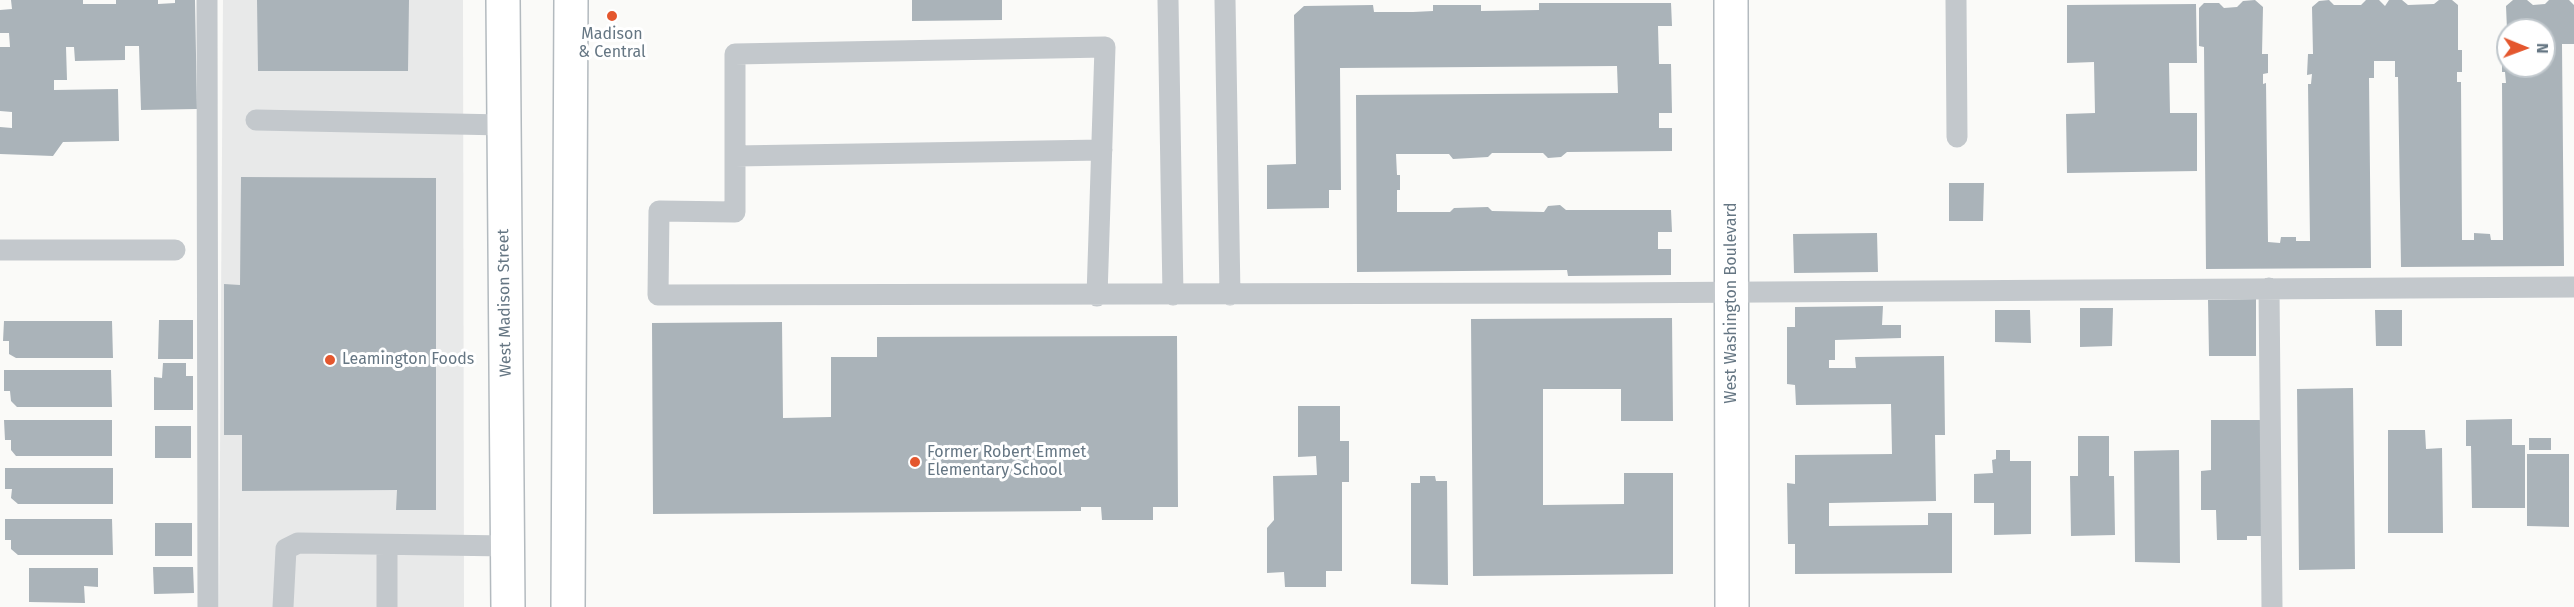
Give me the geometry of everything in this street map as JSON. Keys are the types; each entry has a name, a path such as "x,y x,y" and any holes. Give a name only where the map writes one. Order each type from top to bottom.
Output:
{"main road":[{"name":"West Madison Street","path":"503,0 508,607"},
{"path":"568,607 571,0"},
{"name":"West Washington Boulevard","path":"1731,0 1732,607"}],"lane":[{"path":"207,0 208,607"},
{"path":"1168,0 1173,295"},
{"path":"1225,0 1230,296"},
{"path":"1956,0 1957,137"},
{"path":"1097,296 1105,47 735,54 735,212 659,211 658,295 1097,296 1173,295 1230,296 1732,290 2574,287"},
{"path":"255,120 504,125"},
{"path":"735,156 1102,150"},
{"path":"0,250 175,250"},
{"path":"2269,288 2272,607"},
{"path":"283,607 286,549 298,543 508,546"},
{"path":"387,546 387,607"}],"shaded area":[{"path":"223,0 463,0 464,607 219,607"}],"building":[{"path":"11,0 83,0 83,4 116,4 116,0 158,0 158,4 175,3 175,0 195,0 197,109 141,110 139,46 125,46 125,60 75,61 74,47 66,47 67,80 54,80 54,90 118,89 119,141 63,142 53,156 0,154 0,127 12,128 12,112 0,111 0,47 10,47 9,33 0,33 0,10 12,9"},
{"path":"257,0 409,0 408,71 258,71"},
{"path":"912,0 1002,0 1002,20 912,21"},
{"path":"2255,0 2263,7 2262,54 2268,54 2268,73 2263,74 2263,84 2266,83 2268,242 2280,243 2281,237 2296,237 2296,241 2310,241 2308,84 2311,84 2312,74 2307,75 2308,54 2313,54 2312,7 2319,1 2329,0 2334,5 2361,5 2366,0 2379,0 2385,6 2389,0 2402,0 2408,5 2434,4 2439,0 2452,0 2458,5 2458,50 2462,50 2462,72 2457,72 2457,82 2461,82 2462,240 2474,240 2474,233 2490,234 2491,240 2503,240 2502,83 2506,83 2506,78 2556,78 2556,18 2506,18 2506,6 2513,0 2527,0 2533,5 2545,4 2549,0 2569,0 2574,5 2574,44 2562,44 2564,266 2401,267 2398,77 2395,77 2395,61 2374,61 2374,78 2369,78 2371,268 2206,269 2204,47 2199,46 2199,8 2204,3 2219,3 2224,8 2237,7 2243,1"},
{"path":"1539,3 1671,3 1672,26 1658,26 1659,64 1671,64 1672,113 1659,113 1659,128 1672,128 1672,151 1567,152 1561,157 1548,158 1543,153 1492,153 1488,157 1453,159 1449,154 1396,154 1397,175 1400,175 1397,212 1450,212 1454,208 1488,207 1492,211 1544,212 1548,206 1560,205 1566,210 1671,210 1672,232 1658,232 1658,249 1671,249 1671,275 1568,276 1567,270 1357,272 1356,95 1618,93 1617,66 1340,68 1341,190 1329,190 1329,208 1267,209 1267,165 1296,164 1294,15 1304,6 1373,5 1374,12 1413,12 1433,11 1433,5 1481,5 1481,11 1539,10"},
{"path":"2196,4 2197,63 2169,63 2170,113 2197,113 2197,171 2067,173 2066,114 2095,113 2094,62 2067,63 2067,5"},
{"name":"Leamington Foods","path":"241,177 436,178 436,510 396,510 397,490 242,491 242,435 224,435 224,284 240,285"},
{"path":"1949,183 1984,183 1983,221 1949,221"},
{"path":"1877,233 1878,272 1794,273 1793,234"},
{"path":"2256,299 2256,356 2209,356 2208,300"},
{"path":"1883,306 1882,325 1901,325 1901,338 1835,340 1835,360 1829,360 1829,368 1856,368 1855,357 1944,356 1945,435 1935,435 1936,501 1829,503 1829,526 1928,525 1928,513 1952,513 1952,573 1795,574 1795,544 1788,544 1787,483 1795,484 1795,455 1892,454 1891,404 1796,405 1795,385 1787,384 1787,327 1795,327 1795,307"},
{"path":"2080,308 2113,308 2112,346 2080,347"},
{"path":"1995,310 2030,310 2031,343 1995,342"},
{"path":"2375,310 2402,310 2402,346 2376,346"},
{"path":"1672,318 1673,421 1621,421 1621,389 1543,389 1543,505 1624,504 1624,473 1673,473 1673,574 1473,576 1471,319"},
{"path":"159,320 193,320 193,359 158,359"},
{"path":"4,321 112,321 113,358 16,358 9,354 9,341 3,341"},
{"name":"Former Robert Emmet Elementary School","path":"782,322 783,418 831,417 831,357 877,357 877,337 1177,336 1178,507 1153,507 1153,520 1102,520 1101,507 1081,507 1081,511 653,514 652,323"},
{"path":"163,363 186,363 186,376 193,376 193,410 154,410 154,377 162,378"},
{"path":"4,370 111,370 112,407 17,407 11,401 10,391 4,391"},
{"path":"2353,388 2355,569 2299,570 2297,389"},
{"path":"1298,406 1340,406 1340,441 1349,441 1349,482 1342,482 1342,571 1326,571 1326,587 1285,587 1284,572 1267,573 1267,528 1274,520 1273,476 1317,475 1316,456 1298,457"},
{"path":"2512,419 2512,445 2525,445 2525,508 2472,508 2471,446 2466,446 2466,420"},
{"path":"4,420 112,420 112,456 16,456 11,450 11,440 5,440"},
{"path":"2211,420 2261,420 2269,536 2247,536 2247,540 2217,540 2216,510 2201,510 2201,471 2211,470"},
{"path":"155,426 191,426 191,458 155,458"},
{"path":"2388,430 2425,430 2426,449 2442,448 2443,533 2388,533"},
{"path":"2078,436 2109,436 2109,476 2114,476 2115,535 2071,536 2070,476 2078,476"},
{"path":"2529,438 2551,438 2551,450 2529,450"},
{"path":"1996,450 2010,450 2010,461 2031,461 2031,534 1994,535 1994,503 1974,503 1974,474 1993,473 1992,460 1996,459"},
{"path":"2179,450 2180,563 2135,562 2134,451"},
{"path":"2527,454 2569,454 2569,527 2527,526"},
{"path":"5,468 113,468 113,504 18,504 11,498 12,489 5,489"},
{"path":"1420,476 1435,476 1436,481 1447,481 1448,585 1411,584 1411,483 1420,483"},
{"path":"5,519 112,519 113,555 18,555 11,549 11,540 5,540"},
{"path":"155,523 192,523 192,556 155,556"},
{"path":"153,567 193,567 194,593 154,594"},
{"path":"29,568 98,568 98,587 84,586 85,603 29,602"}],"place":[{"name":"Madison & Central","path":"612,16"},
{"name":"Leamington Foods","path":"330,360"},
{"name":"Former Robert Emmet Elementary School","path":"915,462"}]}
